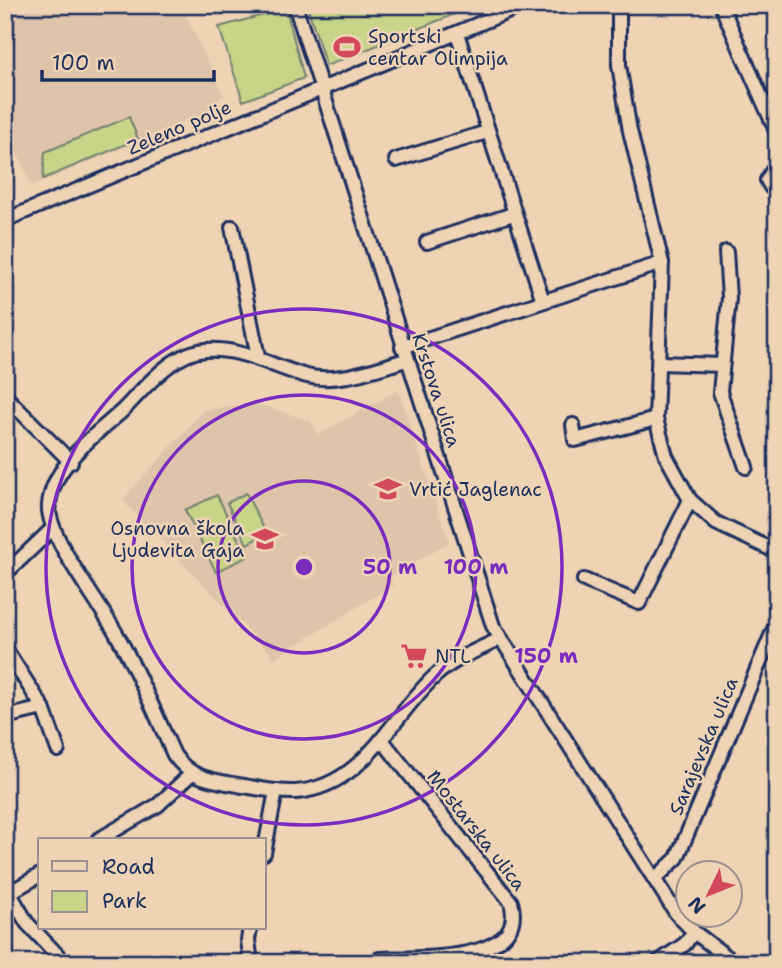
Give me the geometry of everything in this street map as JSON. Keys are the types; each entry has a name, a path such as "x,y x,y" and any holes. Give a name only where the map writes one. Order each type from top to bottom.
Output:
{"street":[{"name":"Krstova ulica","path":"295,5 404,353 500,639 676,913 694,932 735,963"},
{"name":"Zeleno polje","path":"5,220 524,5"},
{"path":"619,5 619,65 629,131 662,263 656,419 666,456 690,500 716,523 777,552"},
{"path":"721,5 777,132"},
{"path":"457,33 543,301"},
{"path":"396,160 487,132"},
{"path":"777,164 767,180 771,187 777,190"},
{"path":"428,242 513,214"},
{"path":"232,227 258,357"},
{"path":"726,252 729,298 720,392 746,467"},
{"path":"500,639 436,674 382,740 356,767 337,780 297,792 276,791 191,774 174,755 116,633 52,529 49,504 53,489 71,461 164,370 188,355 216,350 258,357 303,375 318,378 365,372 404,353 543,301 662,263"},
{"path":"659,363 722,365"},
{"path":"5,396 71,461"},
{"path":"573,425 575,440 656,419"},
{"path":"584,580 639,603 690,500"},
{"path":"5,574 52,529"},
{"name":"Sarajevska ulica","path":"655,878 677,858 777,622"},
{"path":"5,648 43,708 58,750"},
{"path":"5,717 43,708"},
{"name":"Mostarska ulica","path":"369,963 379,959 461,954 487,948 510,930 514,914 511,902 382,740"},
{"path":"101,838 158,805 191,774"},
{"path":"266,843 276,791"},
{"path":"38,876 7,889 27,923 65,963"},
{"path":"250,930 251,963"},
{"path":"657,963 685,944 694,932"}],"shaded area":[{"path":"5,5 181,5 224,96 219,98 222,106 32,186 5,126"},
{"name":"Osnovna škola Ljudevita Gaja","path":"398,390 449,542 390,577 393,585 275,658 122,500 204,410 255,403 310,421 318,435"}],"green space":[{"name":"Sportski centar Olimpija","path":"307,5 477,5 326,66"},
{"path":"286,9 304,78 243,101 219,27"},
{"path":"129,117 138,139 43,179 45,152"},
{"path":"246,493 266,533 247,544 227,503"},
{"path":"217,495 247,557 216,572 185,510"}],"place":[{"name":"Sportski centar Olimpija","path":"347,47"},
{"name":"Vrtić Jaglenac","path":"388,489"},
{"name":"Osnovna škola Ljudevita Gaja","path":"265,539"},
{"name":"NTL","path":"414,656"}]}
